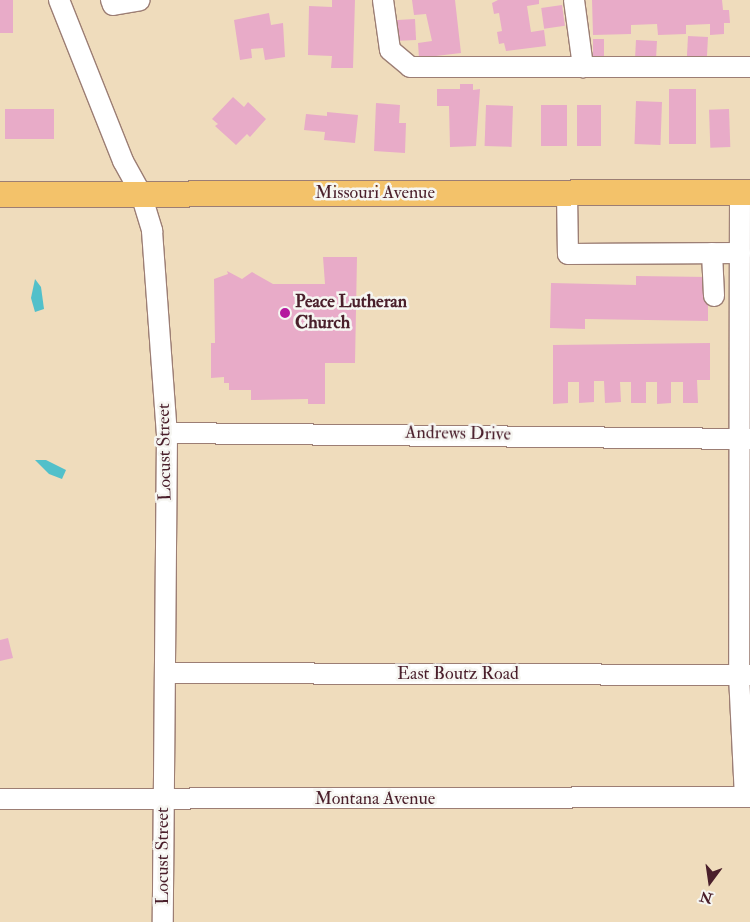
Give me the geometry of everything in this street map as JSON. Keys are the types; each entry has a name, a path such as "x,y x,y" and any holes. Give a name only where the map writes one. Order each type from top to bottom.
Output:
{"main road":[{"name":"Missouri Avenue","path":"0,194 745,192"}],"street":[{"name":"Locust Street","path":"59,0 123,161 141,194 152,231 167,433 167,673 163,922"},
{"path":"112,0 113,5 140,0"},
{"path":"383,0 390,50 410,67 750,67"},
{"path":"574,0 583,67"},
{"path":"745,192 740,253 746,439 745,675 748,797"},
{"path":"567,193 568,254 740,253"},
{"path":"712,253 714,296"},
{"name":"Andrews Drive","path":"167,433 402,433 746,439"},
{"name":"East Boutz Road","path":"167,673 745,675"},
{"name":"Montana Avenue","path":"0,799 748,797"}],"water":[{"path":"35,279 41,287 44,309 35,312 31,298"},
{"path":"35,460 46,460 66,470 62,479 49,474"}],"building":[{"path":"0,0 13,0 13,33 0,33"},
{"path":"332,0 355,0 353,68 331,68 332,56 308,55 309,6 332,7"},
{"path":"412,0 455,0 461,53 419,58 418,43 432,41 426,14 414,15"},
{"path":"498,0 539,0 539,4 527,6 531,32 544,30 546,46 506,51 504,43 499,44 497,32 502,31 499,13 494,14 492,3"},
{"path":"592,0 722,0 723,10 729,10 730,23 724,23 724,34 710,35 710,24 686,25 686,34 658,35 657,24 631,25 631,34 593,35"},
{"path":"562,5 565,26 544,29 541,8"},
{"path":"269,13 271,25 283,23 285,57 265,60 263,48 251,49 252,58 240,60 234,20"},
{"path":"415,19 416,40 394,41 393,20"},
{"path":"688,36 708,37 707,58 687,57"},
{"path":"593,39 604,39 604,58 593,58"},
{"path":"636,40 657,41 656,58 635,57"},
{"path":"460,84 473,84 473,90 480,89 476,146 450,147 449,106 437,106 437,89 460,89"},
{"path":"669,89 696,89 696,144 669,144"},
{"path":"233,97 244,107 248,102 266,119 250,137 247,134 236,145 215,126 218,124 212,119"},
{"path":"636,101 662,102 660,145 634,144"},
{"path":"376,103 400,105 399,123 406,123 405,153 374,151"},
{"path":"486,105 513,106 512,147 485,146"},
{"path":"541,105 567,105 567,146 541,146"},
{"path":"577,105 601,105 601,146 577,146"},
{"path":"5,109 54,109 54,139 5,139"},
{"path":"729,109 730,147 710,148 709,110"},
{"path":"327,112 358,115 355,143 324,140 325,132 304,130 306,114 327,116"},
{"name":"Peace Lutheran Church","path":"323,257 357,257 355,363 325,363 325,404 308,404 308,399 251,400 251,390 229,390 229,383 224,383 224,377 211,378 211,343 215,343 214,279 228,274 227,271 242,279 252,272 273,284 325,284"},
{"path":"636,276 708,277 708,321 585,319 585,329 550,328 551,283 636,285"},
{"path":"710,343 710,380 697,380 698,403 683,403 683,382 671,382 671,403 657,404 657,382 646,382 646,403 631,403 631,382 620,382 621,402 605,403 604,381 594,381 594,402 579,403 579,382 568,382 568,403 553,404 553,345"},
{"path":"8,638 13,658 0,661 0,640"}],"place":[{"name":"Peace Lutheran Church","path":"285,313"}]}
